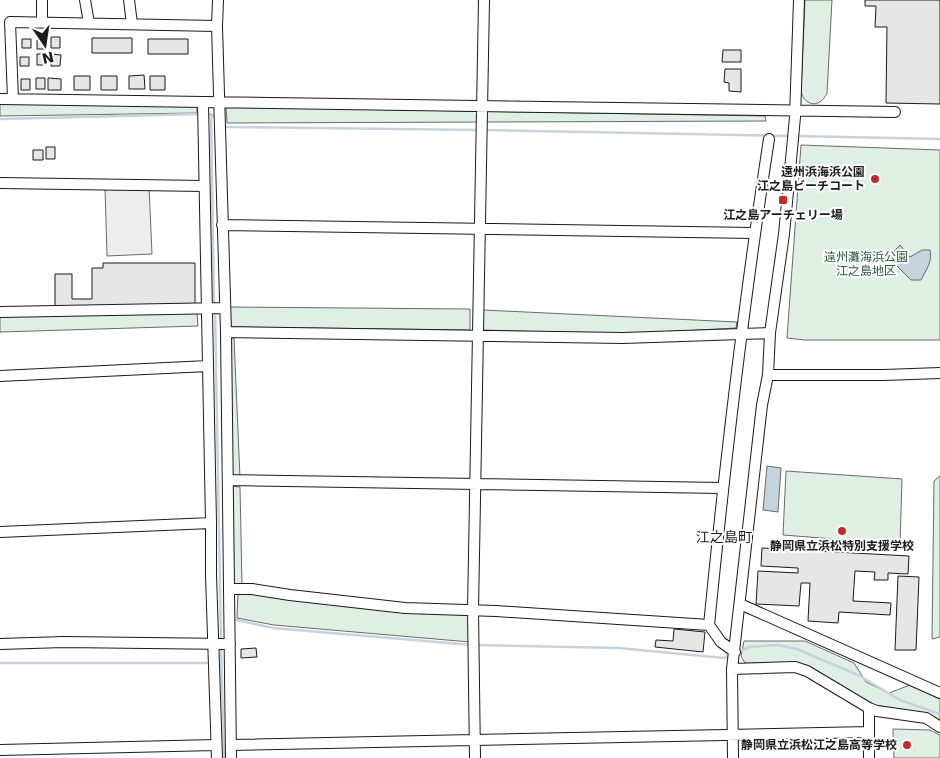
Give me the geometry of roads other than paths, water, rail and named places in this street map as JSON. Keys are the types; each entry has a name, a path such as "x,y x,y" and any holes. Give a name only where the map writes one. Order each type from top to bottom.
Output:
{"street":[{"path":"42,0 42,22"},
{"path":"85,0 89,23"},
{"path":"129,0 132,24"},
{"path":"217,758 216,745 222,644 229,588 226,332 217,26 218,0"},
{"path":"475,758 473,610 484,0"},
{"path":"733,758 732,669 762,405 768,375 770,333 784,234 795,113 798,0"},
{"path":"13,99 10,22 217,26"},
{"path":"0,99 795,113 895,112"},
{"path":"203,102 211,523 231,758"},
{"path":"735,652 721,642 709,625 722,488 741,333 769,139"},
{"path":"0,183 204,186"},
{"path":"222,225 754,233"},
{"path":"0,312 225,308"},
{"path":"226,332 623,338 770,333"},
{"path":"0,376 208,366"},
{"path":"768,375 940,373"},
{"path":"228,480 722,488"},
{"path":"0,532 211,523"},
{"path":"229,588 252,589 405,608 473,610 709,625"},
{"path":"740,604 940,693"},
{"path":"0,644 64,642 222,644"},
{"path":"732,669 795,667 808,671 876,711 926,718 940,727"},
{"path":"869,708 870,758"},
{"path":"231,745 869,732"},
{"path":"0,750 216,745"}],"waterway":[{"path":"0,119 201,114"},
{"path":"206,114 211,114 217,119"},
{"path":"211,114 214,305"},
{"path":"223,124 227,127 479,130"},
{"path":"485,130 792,136"},
{"path":"797,136 940,139"},
{"path":"215,310 221,640"},
{"path":"232,619 273,628 472,645"},
{"path":"221,645 224,758"},
{"path":"477,645 618,648 724,658 731,655"},
{"path":"738,652 749,647 778,645 797,649 860,676 900,700 940,714"},
{"path":"0,663 208,663"}],"place":[{"name":"遠州浜海浜公園 江之島ビーチコート","path":"875,179"},
{"name":"江之島アーチェリー場","path":"783,200"},
{"name":"静岡県立浜松特別支援学校","path":"842,531"},
{"name":"静岡県立浜松江之島高等学校","path":"907,745"}],"district":[{"name":"江之島町","path":"724,537"}],"park label":[{"name":"遠州灘海浜公園 江之島地区","path":"866,264"}]}
